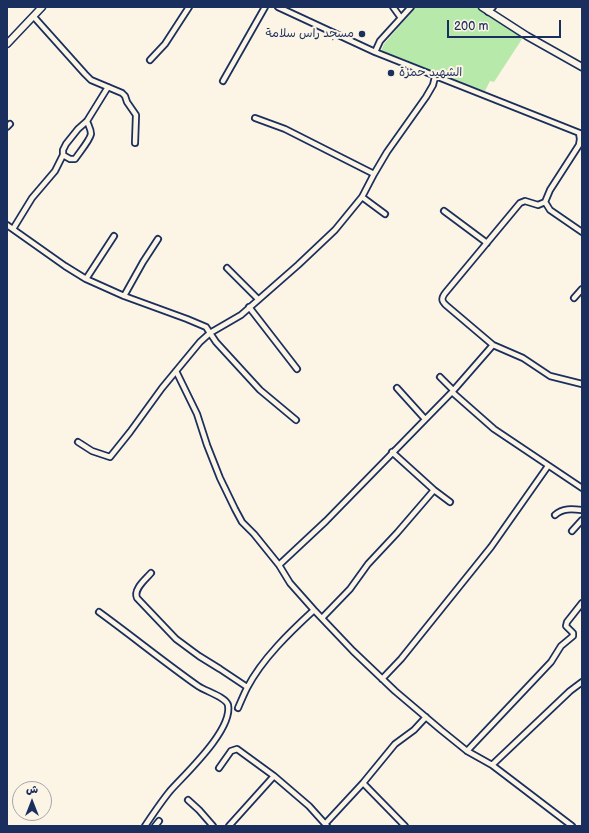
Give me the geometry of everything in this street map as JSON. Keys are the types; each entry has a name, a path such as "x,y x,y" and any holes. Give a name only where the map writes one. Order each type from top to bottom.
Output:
{"street":[{"path":"7,44 42,7"},
{"path":"150,60 165,44 189,7"},
{"path":"223,81 265,7"},
{"path":"278,7 375,52 580,134 579,145 550,190 545,202 538,205 525,201 522,202 446,292 442,302 493,345 516,354 550,376 582,384"},
{"path":"393,7 401,18"},
{"path":"375,52 380,41 411,7"},
{"path":"482,7 491,9 526,36 582,67"},
{"path":"34,16 91,80 122,93 125,96 127,102 136,115 135,143"},
{"path":"78,442 92,451 110,458 162,388 200,342 210,333 231,322 298,265 335,230 362,197 391,146 426,97 435,77"},
{"path":"13,229 32,198 55,171 63,155 63,150 70,138 87,121 108,87"},
{"path":"255,118 285,129 374,174"},
{"path":"63,155 70,159 75,159 91,135 87,121"},
{"path":"362,197 385,214"},
{"path":"545,202 550,210 582,232"},
{"path":"444,211 488,243"},
{"path":"7,225 86,279 124,296 206,327 229,356 260,390 296,420"},
{"path":"86,279 114,236"},
{"path":"124,296 158,239"},
{"path":"228,268 258,299"},
{"path":"574,298 582,289"},
{"path":"249,307 297,369"},
{"path":"279,565 326,521 453,391 493,345"},
{"path":"176,371 197,414 220,478 235,509 242,522 254,534 279,565 290,583 352,651 426,717 467,750 492,765 572,826"},
{"path":"440,377 494,429 582,488"},
{"path":"397,388 425,419"},
{"path":"392,452 434,490 450,502"},
{"path":"382,679 401,659 491,548 548,466"},
{"path":"322,618 350,589 368,564 434,490"},
{"path":"555,515 562,510 567,509 582,510"},
{"path":"572,531 582,520"},
{"path":"151,573 136,590 137,598 174,637 193,652 247,687"},
{"path":"467,750 551,662 561,646 573,636 566,626 567,622 582,603"},
{"path":"238,708 247,687 272,654 314,610"},
{"path":"99,612 196,685 225,700 228,706 225,721 219,734 197,762 164,798 145,826"},
{"path":"492,765 570,691 582,682"},
{"path":"219,768 231,751 237,749 274,776 309,806 326,825 363,784 395,744 414,730 426,717"},
{"path":"229,826 274,776"},
{"path":"363,784 404,826"},
{"path":"188,800 213,826"},
{"path":"156,826 159,821"}],"green space":[{"path":"416,7 477,7 487,15 524,36 494,82 490,81 485,91 450,80 381,51 384,44"}],"place":[{"name":"مسجد راس سلامة","path":"362,34"},
{"name":"الشهيد حمزة","path":"391,73"}]}
